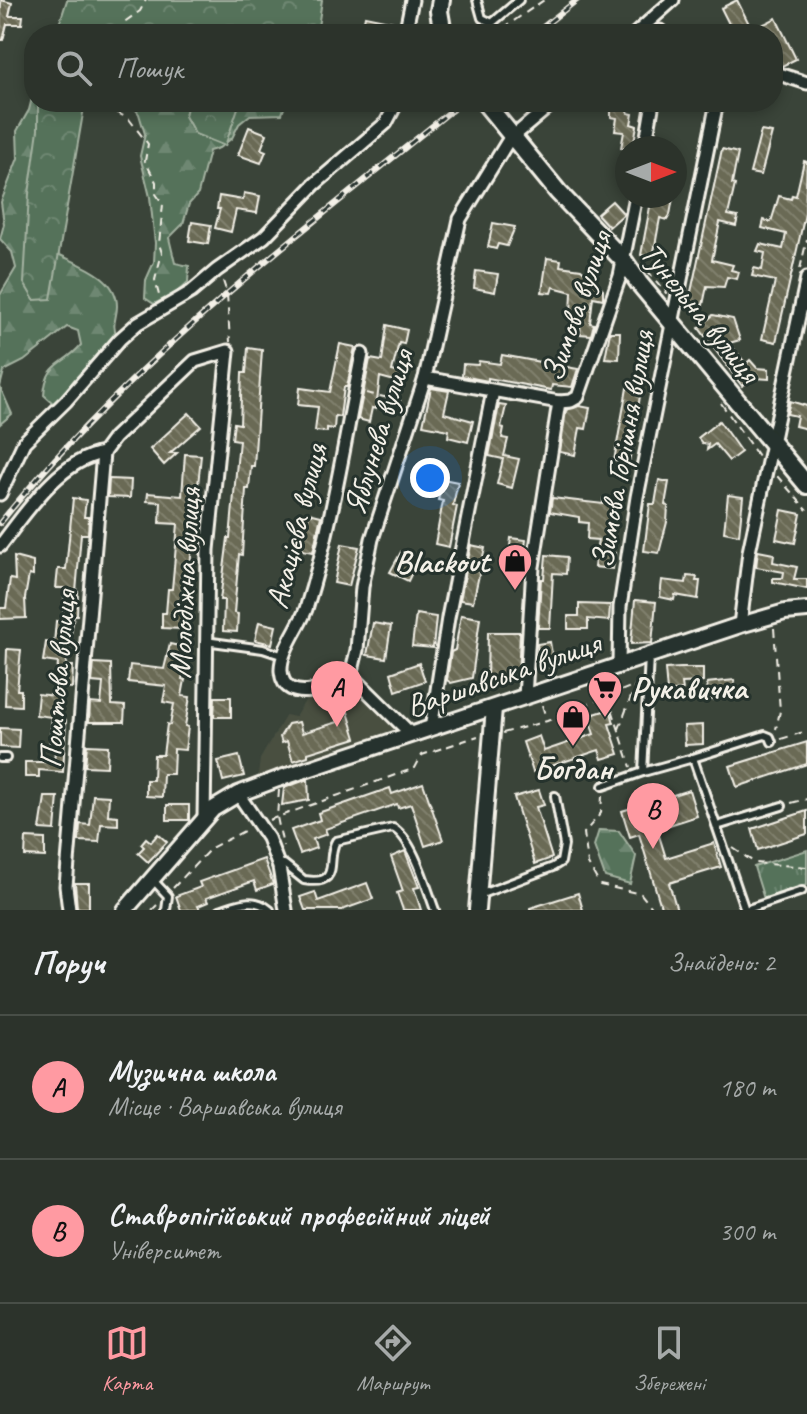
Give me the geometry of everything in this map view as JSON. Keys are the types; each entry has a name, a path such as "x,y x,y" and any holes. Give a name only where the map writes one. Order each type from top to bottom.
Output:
{"main road":[{"path":"441,0 441,24"},
{"name":"Тунельна вулиця","path":"493,112 558,192 624,261 807,485"}],"street":[{"path":"407,24 412,0"},
{"path":"646,24 673,0"},
{"path":"783,75 807,83"},
{"path":"0,494 24,442 66,401 120,339 138,323 191,292 279,225 315,184 386,123 392,112"},
{"name":"Яблунева вулиця","path":"351,675 357,650 362,587 372,539 425,378 460,219 513,135 542,112"},
{"path":"647,136 651,112"},
{"name":"Зимова Горішня вулиця","path":"619,665 622,593 637,497 715,112"},
{"name":"Зимова вулиця","path":"425,378 559,402 578,397 624,261 634,208"},
{"path":"740,625 749,552 803,275"},
{"path":"0,546 69,467 86,456 103,453 114,438 195,361 228,351"},
{"name":"Молодіжна вулиця","path":"204,818 208,550 228,351"},
{"name":"Акацієва вулиця","path":"351,675 314,693 297,690 287,684 281,670 284,656 302,621 318,569 362,354"},
{"name":"Зимова вулиця","path":"431,729 448,618 493,391"},
{"path":"525,697 533,567 559,402"},
{"name":"Поштова вулиця","path":"69,910 66,886 103,453"},
{"name":"Варшавська вулиця","path":"125,910 204,818 238,794 740,625 785,612 807,610"},
{"path":"351,675 412,735"},
{"path":"478,903 494,708"},
{"path":"238,794 281,864 286,910"}],"lane":[{"path":"477,0 482,18 492,23 519,0"},
{"path":"205,641 263,649 284,656"},
{"path":"643,772 649,655"},
{"path":"603,786 765,735 772,742"},
{"path":"693,758 745,910 802,891"},
{"path":"478,903 561,862 564,845 555,796"},
{"path":"717,826 782,806"},
{"path":"281,864 304,880 320,880 329,875 333,868 332,847 336,841 393,828 399,832 418,864 435,910"},
{"path":"152,879 167,894 166,910"},
{"path":"220,910 251,901 263,904 270,910"}],"path":[{"path":"123,24 140,11 146,0"},
{"path":"509,24 544,0"},
{"path":"116,112 129,119 148,144 145,161 156,182 156,194 163,204 159,244 162,253 155,280 163,307"},
{"path":"803,275 807,239"},
{"path":"217,270 227,293 228,351"},
{"path":"355,390 416,404"},
{"path":"720,402 760,458"},
{"path":"773,471 807,510"},
{"path":"772,742 780,711 773,622"},
{"path":"502,733 547,721 648,680"},
{"path":"619,730 635,685"},
{"path":"607,696 634,775"},
{"path":"541,700 547,721"},
{"path":"772,742 807,731"},
{"path":"152,910 211,848 259,824 415,768 422,755 483,734"},
{"path":"280,784 277,817 283,842 281,864"},
{"path":"603,786 601,813 584,833 588,864 600,885 641,894 654,910"},
{"path":"782,806 807,799"},
{"path":"721,840 755,863 807,867"}],"shaded area":[{"path":"359,688 404,734 257,783 260,759 286,715 295,717 308,696 323,699"}],"green space":[{"path":"67,0 322,0 318,24 59,24"},
{"path":"28,112 58,112 58,254 96,273 111,287 117,306 114,324 117,336 72,382 62,401 54,404 44,395 45,384 52,370 81,345 78,331 67,327 24,361 4,371 0,387 0,295 16,268 12,252 0,239 4,224 1,202 18,158 17,131"},
{"path":"38,112 83,112 51,299 34,300 24,283 29,194"},
{"path":"138,112 283,112 250,115 239,124 232,138 209,151 198,194 189,204 183,224 169,238 175,263 189,266 188,282 176,293 154,304 145,298 146,280 154,262 155,243 150,197 140,156 145,134"},
{"path":"186,112 237,112 225,146 195,134"},
{"path":"0,387 12,414 0,424"},
{"path":"599,830 619,831 636,856 630,884 605,877 594,846"},
{"path":"807,850 807,885 764,899 754,867"}],"building":[{"path":"1,0 12,3 9,16 23,16 22,24 7,24 3,40 0,40"},
{"path":"737,0 749,24 729,24 721,8"},
{"path":"365,16 399,23 399,24 363,24"},
{"path":"776,18 779,24 764,24"},
{"path":"783,32 796,59 783,66"},
{"path":"611,112 633,114 631,124 637,126 635,136 623,136 624,132 615,131 617,118 611,117"},
{"path":"249,127 267,134 261,149 266,151 261,163 238,155"},
{"path":"761,131 772,133 761,175 750,173"},
{"path":"722,149 738,153 728,215 738,217 736,226 720,222 712,260 733,265 731,270 739,272 737,279 727,277 724,287 707,286 703,305 689,301"},
{"path":"804,161 807,162 805,214 776,342 762,339 775,281 752,276 754,268 762,270 765,253 757,251 760,244 783,249 786,234 762,228 764,220 771,222 779,196 791,199 792,195 796,196"},
{"path":"244,193 260,196 257,213 236,210 231,232 215,228 220,209 217,209 219,196 243,200"},
{"path":"612,201 615,208 624,214 609,227 597,214"},
{"path":"650,208 671,208 667,220 660,218 653,257 641,255"},
{"path":"192,222 211,225 208,244 189,241"},
{"path":"493,223 515,227 507,246 498,244 496,249 488,247"},
{"path":"547,258 561,260 560,266 581,269 603,289 603,299 593,297 590,323 594,324 591,335 580,334 581,314 571,313 572,292 553,287 551,293 542,292"},
{"path":"476,271 498,274 495,292 474,288"},
{"path":"713,315 733,319 740,340 729,343 746,364 750,360 757,368 769,369 769,379 755,378 742,386 699,328"},
{"path":"387,325 407,330 404,344 399,343 392,371 404,374 402,383 380,377 376,409 372,408 369,422 358,419 370,359 382,361"},
{"path":"610,332 620,332 619,359 605,358"},
{"path":"340,344 355,347 340,417 335,416 334,429 315,431 318,407 298,405 300,388 330,392"},
{"path":"248,348 262,350 254,466 251,466 249,489 246,489 242,555 239,554 234,613 238,614 237,632 223,631 224,600 220,600 230,538 239,440 232,439 234,423 240,424 242,373 246,373"},
{"path":"502,355 578,369 572,387 552,385 551,390 462,376 463,364 478,365 479,361 500,364"},
{"path":"431,388 449,391 444,413 473,421 468,442 448,437 449,430 423,425"},
{"path":"627,388 641,390 629,463 614,461"},
{"path":"790,401 807,406 807,429 795,426 797,416 787,414"},
{"path":"499,405 506,406 501,427 504,428 502,438 508,439 504,456 519,459 512,488 497,484 503,459 489,456"},
{"path":"579,406 590,408 586,429 580,428 575,455 560,452 566,410"},
{"path":"189,413 201,426 170,453 177,453 164,465 150,449"},
{"path":"719,421 741,452 729,461 715,444 707,450 708,444 698,438"},
{"path":"185,454 201,455 186,607 183,606 182,629 162,628 168,589 172,589 178,524 160,523 161,502 147,501 148,493 182,496"},
{"path":"109,479 131,480 130,498 108,497"},
{"path":"443,479 458,482 449,547 435,544 443,501 438,500"},
{"path":"659,480 669,482 665,505 668,506 667,522 659,553 644,551 650,504 655,504"},
{"path":"728,495 743,497 739,535 724,532"},
{"path":"73,498 86,500 84,517 89,517 88,534 81,534 77,615 74,615 66,666 73,666 72,688 63,687 59,719 66,720 63,772 39,770 39,777 25,777 25,762 54,762 55,750 49,749 52,717 36,715 38,694 55,696 58,663 43,661 46,642 54,643 56,621 63,622 65,588 56,588 58,569 66,569"},
{"path":"552,498 603,504 603,499 611,500 606,552 615,553 613,569 594,567 598,540 587,539 588,523 579,522 579,517 550,512"},
{"path":"782,510 801,514 795,543 776,539"},
{"path":"309,513 321,516 313,552 302,550"},
{"path":"511,538 526,540 522,566 508,564"},
{"path":"342,544 359,547 349,586 334,583"},
{"path":"471,545 485,548 473,602 460,600"},
{"path":"758,551 774,554 773,562 797,567 794,579 807,579 807,589 773,582 773,578 783,578 784,572 756,567"},
{"path":"401,552 418,560 408,581 390,572"},
{"path":"546,555 567,557 566,574 553,573 550,628 538,628 541,579 544,579"},
{"path":"14,557 33,562 33,576 29,575 25,598 26,618 0,619 0,608 6,608 10,579 15,580"},
{"path":"687,576 697,577 696,581 700,581 698,599 675,595 674,600 660,597 662,580 686,583"},
{"path":"635,600 656,602 652,643 631,644"},
{"path":"579,604 610,605 609,621 588,619 588,629 568,629 568,616 579,616"},
{"path":"416,614 436,617 433,648 412,646"},
{"path":"461,615 480,618 472,678 451,683 447,680 451,652 455,650"},
{"path":"259,622 276,626 272,644 255,640"},
{"path":"373,623 391,626 386,658 367,655"},
{"path":"488,632 520,632 518,680 487,679"},
{"path":"550,642 554,666 540,668 537,644"},
{"path":"170,644 188,648 182,679 185,680 182,696 190,697 185,750 174,749 173,774 163,774 162,797 146,796 146,780 153,780 154,755 163,755 167,724 170,725 174,704 163,702 166,686 128,682 130,665 164,669"},
{"path":"7,649 21,650 17,690 21,690 21,706 5,705"},
{"path":"94,663 111,664 112,705 125,706 124,722 89,722 90,703 101,704 103,683 92,682"},
{"path":"419,663 425,681 396,691 391,673"},
{"path":"703,668 703,682 682,683 683,690 667,692 665,669"},
{"path":"734,680 736,698 709,700 707,683"},
{"path":"215,697 231,697 231,717 214,717"},
{"path":"610,709 614,723 609,724 619,754 602,759 599,750 533,772 523,742 539,736 544,751 594,734 588,716"},
{"path":"348,712 356,738 293,761 287,741 282,743 280,737 288,724 299,722 302,733 338,722 336,715"},
{"path":"703,725 703,744 685,745 684,726"},
{"path":"0,728 19,729 18,748 0,747"},
{"path":"807,742 807,764 737,787 730,766"},
{"path":"87,745 108,746 107,767 85,766"},
{"path":"239,756 244,776 223,781 218,761"},
{"path":"308,779 309,800 282,805 284,788"},
{"path":"423,783 443,840 425,846 411,804 398,808 397,804 325,829 327,834 313,839 316,848 300,854 291,830 320,820 318,813 390,788 392,794"},
{"path":"539,790 544,805 536,807 552,858 535,864 514,797"},
{"path":"689,790 697,816 657,829 666,858 714,843 721,867 669,883 677,910 662,910 639,834 630,837 622,811"},
{"path":"93,795 109,796 108,815 118,816 118,825 101,824 99,842 79,841 80,824 90,825"},
{"path":"45,797 58,797 55,830 40,829"},
{"path":"167,805 189,805 189,820 167,820"},
{"path":"807,811 807,834 758,850 752,829"},
{"path":"158,834 167,842 148,862 138,853 144,847 141,844 146,838 151,842"},
{"path":"26,838 45,839 45,857 25,856"},
{"path":"405,851 419,887 414,888 421,910 403,910 397,893 403,891 391,857"},
{"path":"264,859 273,884 257,890 254,881 206,898 208,902 198,906 200,910 181,910 176,896 201,887 199,882"},
{"path":"75,883 89,883 89,908 77,908"},
{"path":"367,883 373,899 342,910 305,910 300,897 315,892 318,901"},
{"path":"578,893 583,910 530,910 530,908"}],"railway":[{"path":"547,24 577,0"},
{"path":"0,523 51,463 161,353 219,300 450,112"}],"place":[{"name":"Blackout","path":"515,592"},
{"name":"Рукавичка","path":"605,719"},
{"name":"Музична школа","path":"337,727"},
{"name":"Богдан","path":"573,748"},
{"name":"Ставропігійський професійний ліцей","path":"653,849"}]}
